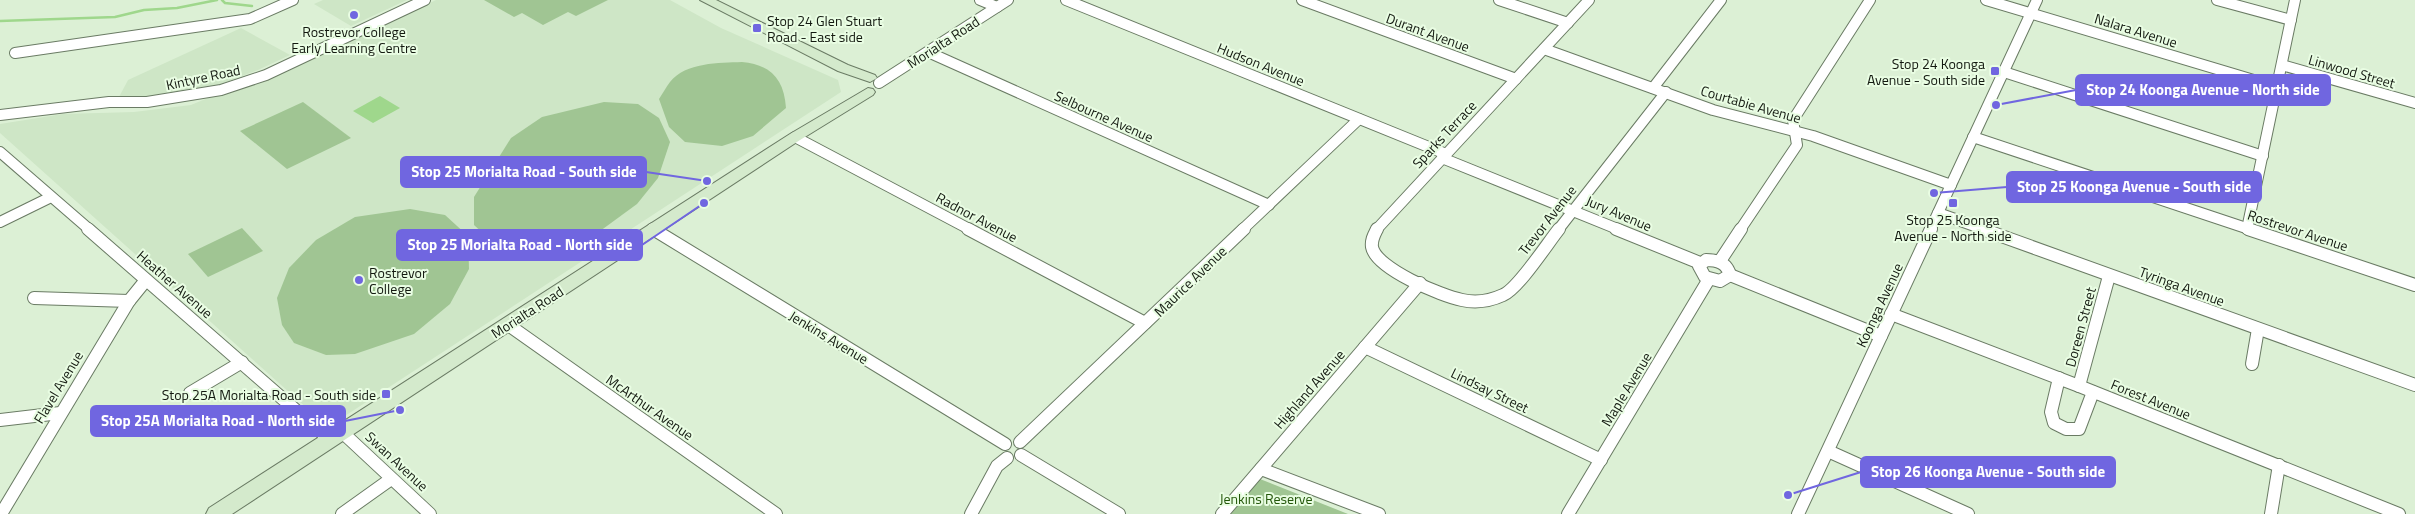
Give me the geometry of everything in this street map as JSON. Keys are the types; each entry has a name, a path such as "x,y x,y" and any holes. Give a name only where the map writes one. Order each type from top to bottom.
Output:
{"main road":[{"path":"706,0 843,68 866,84"},
{"name":"Morialta Road","path":"216,514 838,110 866,84"}],"street":[{"path":"15,52 250,19 293,0"},
{"name":"Kintyre Road","path":"0,115 108,102 147,102 221,90 266,75 425,0"},
{"path":"980,0 997,7"},
{"name":"Morialta Road","path":"866,84 928,52 1008,0"},
{"name":"Hudson Avenue","path":"1066,0 1359,119 1444,156"},
{"name":"Durant Avenue","path":"1303,0 1516,79"},
{"path":"1500,0 1568,23"},
{"name":"Sparks Terrace","path":"1420,283 1391,270 1381,261 1374,252 1371,242 1377,228 1589,0"},
{"path":"1652,88 1721,0"},
{"path":"1720,261 1797,145 1793,120 1870,0"},
{"name":"Nalara Avenue","path":"1986,0 2277,86"},
{"name":"Koonga Avenue","path":"1798,514 2037,0"},
{"path":"2217,0 2291,20"},
{"path":"2247,229 2295,0"},
{"name":"Courtabie Avenue","path":"1544,49 1713,110 1794,131 1951,185"},
{"name":"Selbourne Avenue","path":"928,52 1269,205"},
{"name":"Linwood Street","path":"2282,65 2415,103"},
{"path":"2004,72 2263,156"},
{"name":"Trevor Avenue","path":"1420,283 1454,299 1469,302 1497,298 1510,292 1666,92"},
{"name":"Maurice Avenue","path":"1021,448 1146,323 1359,119"},
{"name":"Radnor Avenue","path":"795,137 1146,323"},
{"name":"Rostrevor Avenue","path":"1973,137 2415,285"},
{"name":"Heather Avenue","path":"0,152 242,362 336,436"},
{"name":"Jury Avenue","path":"1444,156 1700,263"},
{"path":"0,222 51,197"},
{"name":"Tyringa Avenue","path":"1938,213 2415,386"},
{"name":"Jenkins Avenue","path":"653,229 1006,451"},
{"path":"1730,275 1720,281 1709,279 1699,270 1700,263 1710,259 1720,261 1727,266 1730,275 1881,336"},
{"name":"Doreen Street","path":"2079,386 2109,276"},
{"name":"Maple Avenue","path":"1568,514 1709,279"},
{"name":"Flavel Avenue","path":"2,514 60,413 128,301 146,280"},
{"name":"Highland Avenue","path":"1222,514 1420,283"},
{"path":"34,298 128,301"},
{"name":"Forest Avenue","path":"1891,314 2059,378 2400,514"},
{"name":"McArthur Avenue","path":"507,324 776,514"},
{"path":"2252,364 2258,329"},
{"name":"Lindsay Street","path":"1365,347 1601,460"},
{"path":"190,393 242,362"},
{"path":"2059,378 2051,412 2054,422 2066,430 2073,431 2079,428 2093,392"},
{"path":"0,420 60,413"},
{"name":"Swan Avenue","path":"336,436 391,479 430,514"},
{"path":"970,514 1006,451 1017,458 1021,448 1119,514"},
{"path":"1828,451 1968,514"},
{"path":"2271,514 2279,465"},
{"path":"1261,469 1379,514"},
{"path":"342,514 391,479"}],"shaded area":[{"name":"Rostrevor College Early Learning Centre","path":"323,0 407,0 351,26 314,4"},
{"name":"Rostrevor College","path":"436,0 670,0 721,28 838,80 841,92 328,427 0,133 0,124 63,114 134,112 191,105 384,25"},
{"path":"241,28 290,55 258,70 213,87 158,97 119,97 128,80"},
{"path":"380,96 400,108 373,123 353,111"}],"green space":[{"path":"484,0 608,0 576,16 568,12 543,25 522,13 514,17"},
{"path":"742,62 761,66 774,75 782,89 786,108 753,136 722,146 685,142 669,127 659,99 669,84 677,75 694,67 713,63"},
{"path":"303,102 351,138 287,169 240,131"},
{"path":"604,102 638,104 659,118 670,142 658,178 637,204 596,234 550,251 522,258 498,247 474,225 474,197 511,138 542,117"},
{"path":"410,209 445,215 468,236 469,269 450,304 414,334 355,354 326,355 294,343 282,325 277,298 289,268 316,240 355,217"},
{"path":"242,228 263,251 208,277 188,254"},
{"name":"Jenkins Reserve","path":"1260,479 1348,514 1231,514"}],"waterway":[{"path":"0,21 115,17 144,10 177,8 217,0"},
{"path":"222,0 225,3 252,6"}],"place":[{"name":"Rostrevor College Early Learning Centre","path":"354,15"},
{"name":"Stop 24 Glen Stuart Road - East side","path":"757,28"},
{"name":"Stop 24 Koonga Avenue - South side","path":"1995,71"},
{"name":"Stop 24 Koonga Avenue - North side","path":"1996,105"},
{"name":"Stop 25 Morialta Road - South side","path":"707,181"},
{"name":"Stop 25 Koonga Avenue - South side","path":"1934,193"},
{"name":"Stop 25 Morialta Road - North side","path":"704,203"},
{"name":"Stop 25 Koonga Avenue - North side","path":"1953,203"},
{"name":"Rostrevor College","path":"359,280"},
{"name":"Stop 25A Morialta Road - South side","path":"386,394"},
{"name":"Stop 25A Morialta Road - North side","path":"400,410"},
{"name":"Stop 26 Koonga Avenue - South side","path":"1788,495"}]}
